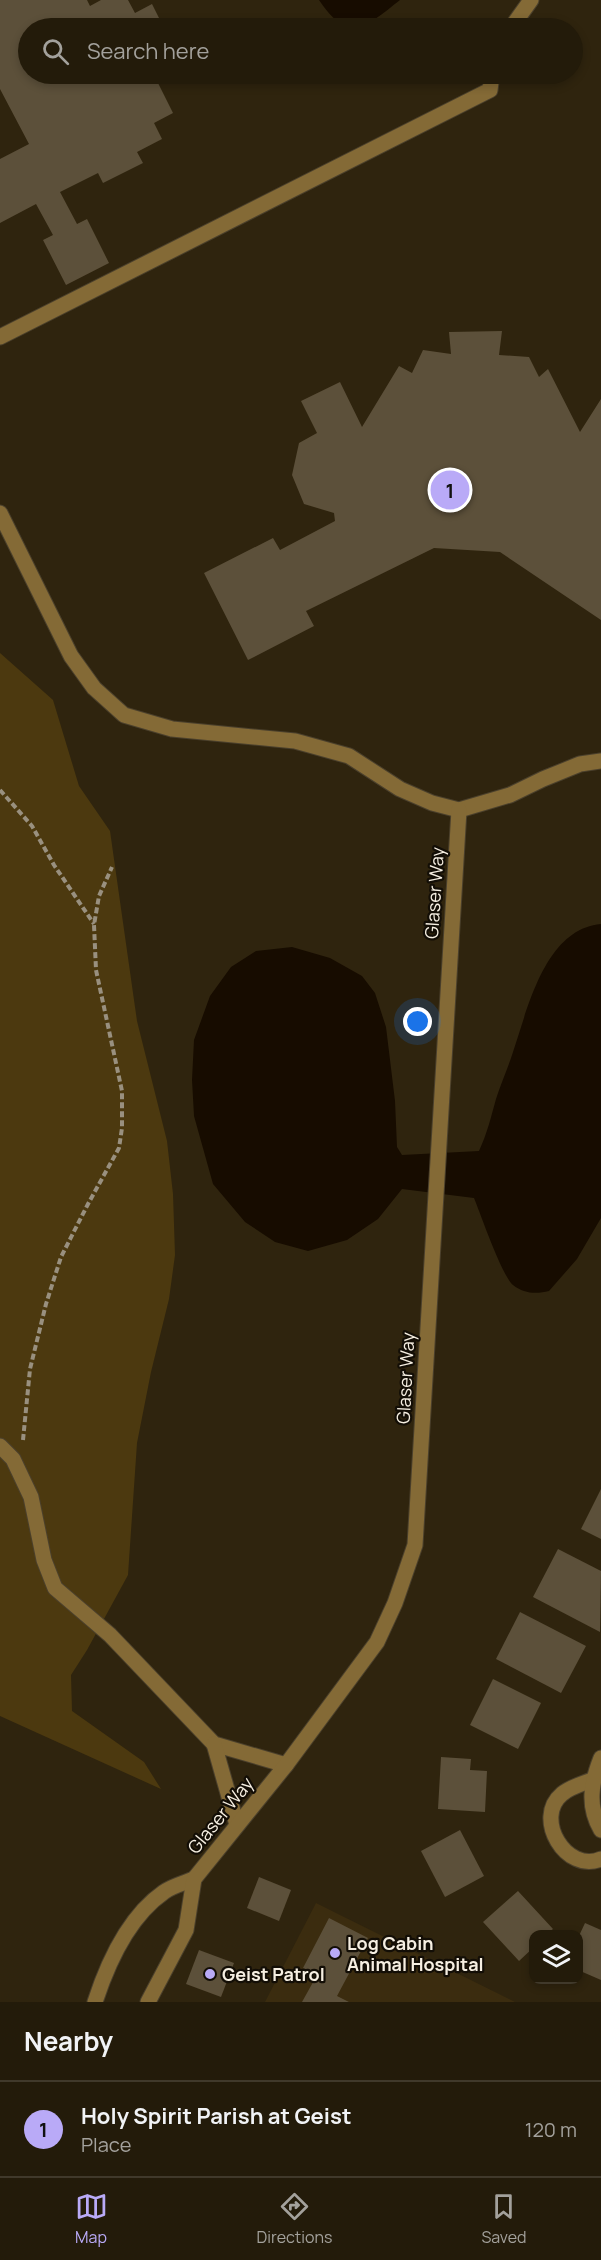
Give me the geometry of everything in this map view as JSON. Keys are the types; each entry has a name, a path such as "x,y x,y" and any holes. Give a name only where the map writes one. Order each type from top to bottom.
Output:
{"street":[{"path":"519,18 531,0"},
{"path":"0,337 490,90 491,84"},
{"path":"0,513 71,656 94,688 124,715 172,729 295,741 349,756 400,789 432,803 459,810 510,795 543,778 580,764 601,761"},
{"name":"Glaser Way","path":"148,2002 186,1930 194,1879 286,1765 377,1642 395,1603 415,1545 459,810"},
{"path":"0,1446 13,1459 31,1497 44,1560 55,1588 110,1635 214,1744 237,1826"},
{"path":"214,1744 286,1765"},
{"path":"599,1827 592,1802 592,1780 601,1758"},
{"path":"592,1780 560,1795 551,1817 556,1839 566,1852 585,1862 601,1859"},
{"name":"Glaser Way","path":"95,2002 100,1985 121,1942 146,1907 165,1890 194,1879"}],"path":[{"path":"0,790 32,826 54,865 94,925"},
{"path":"13,1459 23,1439 30,1369 46,1304 61,1257 119,1148 122,1128 122,1091 96,970 94,925 99,896 112,867"}],"shaded area":[{"path":"319,0 400,0 376,18 334,18"},
{"path":"0,653 53,700 79,786 110,831 137,1021 167,1141 173,1194 175,1255 169,1299 137,1443 128,1575 71,1675 72,1711 144,1762 161,1789 0,1716"},
{"path":"601,924 601,1218 577,1259 549,1291 526,1292 517,1288 508,1279 474,1198 402,1189 378,1219 347,1240 308,1251 275,1242 245,1222 213,1184 194,1116 192,1080 194,1040 210,996 231,967 256,951 292,947 330,958 362,976 375,993 386,1027 395,1101 397,1147 402,1155 479,1151 525,1014 542,973 566,940 582,929"},
{"path":"316,1903 515,2002 265,2002"}],"building":[{"path":"0,0 87,0 90,6 101,0 128,0 135,13 152,4 159,18 18,18 18,84 158,84 173,113 154,123 162,139 137,152 143,163 103,183 98,173 60,192 77,224 87,219 109,263 66,285 43,240 53,235 36,204 0,223 0,159 29,144 0,89"},
{"path":"502,331 499,355 529,357 539,377 548,369 580,432 601,399 601,620 500,552 434,548 306,611 314,626 248,660 204,573 273,538 280,550 335,521 334,513 304,504 292,475 299,443 317,433 301,401 340,382 362,427 399,366 412,373 423,350 451,354 449,332"},
{"path":"601,1489 601,1539 581,1529"},
{"path":"558,1549 601,1571 600,1632 533,1597"},
{"path":"520,1612 586,1646 561,1693 496,1659"},
{"path":"493,1679 541,1703 518,1749 470,1725"},
{"path":"441,1757 471,1759 470,1770 487,1771 485,1812 438,1809"},
{"path":"460,1830 484,1876 445,1897 421,1851"},
{"path":"259,1877 291,1890 279,1921 247,1908"},
{"path":"518,1891 553,1929 529,1930 529,1952 519,1961 483,1922"},
{"name":"Log Cabin Animal Hospital","path":"329,1918 368,1938 337,1996 349,2002 302,2002 317,1975 303,1968"},
{"path":"585,1923 601,1930 601,1980 583,1972 582,1930"},
{"name":"Geist Patrol","path":"199,1950 234,1963 221,1997 186,1984"}],"place":[{"name":"Holy Spirit Parish at Geist","path":"450,490"},
{"name":"Log Cabin Animal Hospital","path":"335,1953"},
{"name":"Geist Patrol","path":"210,1974"}]}
